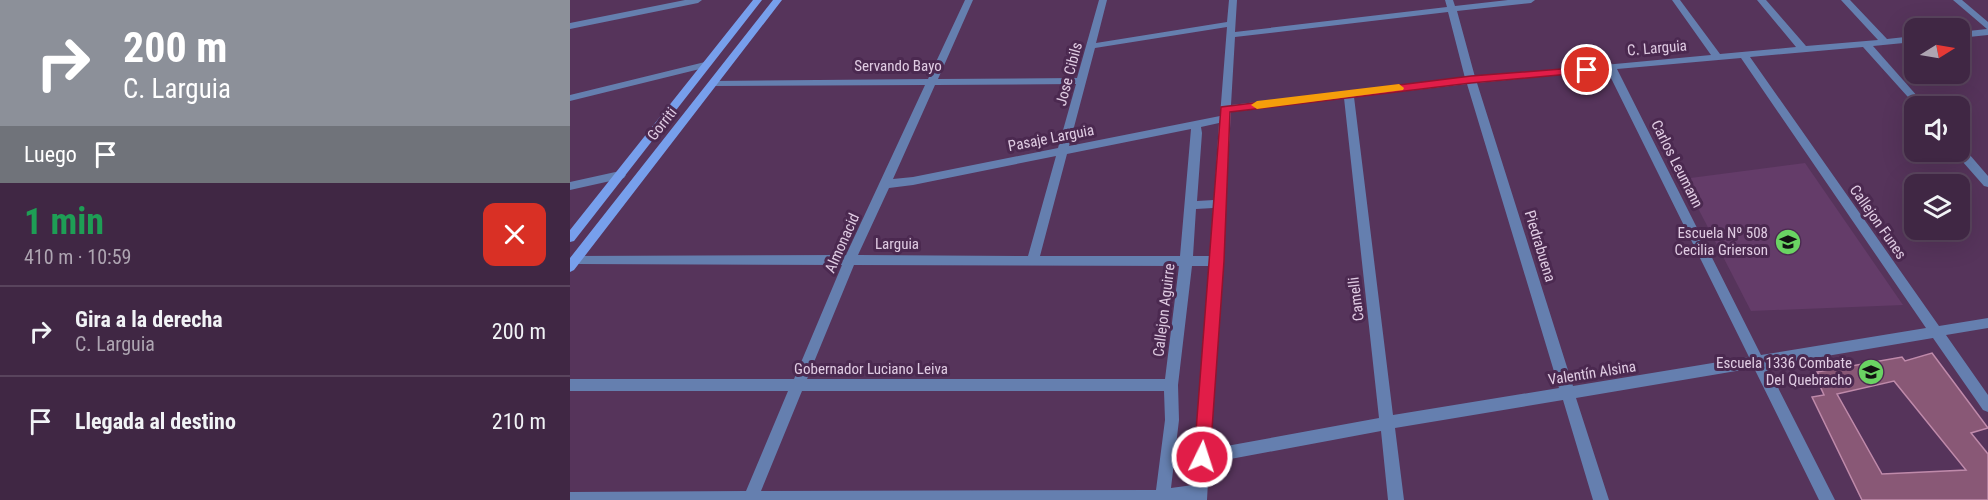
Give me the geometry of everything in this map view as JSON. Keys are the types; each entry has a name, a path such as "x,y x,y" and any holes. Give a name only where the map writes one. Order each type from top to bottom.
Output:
{"main road":[{"name":"Gorriti","path":"570,238 758,0"},
{"name":"Gorriti","path":"573,263 778,0"}],"street":[{"path":"570,26 698,0"},
{"name":"Almonacid","path":"750,499 850,260 969,0"},
{"name":"Jose Cibils","path":"1034,261 1103,0"},
{"path":"570,499 1162,498 1200,495 1233,0"},
{"path":"1092,46 1451,4 1531,0"},
{"path":"1676,0 1717,56"},
{"path":"1761,0 1803,49"},
{"path":"1845,0 1885,42"},
{"path":"1957,0 1988,27"},
{"name":"Piedrabuena","path":"1451,4 1471,80 1601,500"},
{"path":"1970,34 1988,32"},
{"name":"C. Larguia","path":"1224,114 1349,94 1471,80 1904,40"},
{"path":"1866,44 1912,96"},
{"name":"Callejon Funes","path":"1744,55 1988,406"},
{"path":"570,98 705,65"},
{"name":"Carlos Leumann","path":"1611,68 1827,500"},
{"name":"Servando Bayo","path":"713,82 1082,81"},
{"name":"Camelli","path":"1349,94 1396,500"},
{"name":"Pasaje Larguia","path":"885,184 1063,152 1195,124 1224,114"},
{"name":"Callejon Aguirre","path":"1162,498 1172,420 1171,385 1186,262 1197,133 1195,124"},
{"path":"1970,162 1988,183"},
{"path":"570,186 620,175"},
{"path":"1191,205 1220,204"},
{"name":"Larguia","path":"573,263 850,260 1217,261"},
{"name":"Valentín Alsina","path":"1202,457 1387,423 1988,323"},
{"name":"Gobernador Luciano Leiva","path":"570,385 1171,385"}],"shaded area":[{"name":"Escuela Nº 508 Cecilia Grierson","path":"1805,163 1903,305 1751,311 1683,179"}],"building":[{"path":"1932,353 1988,428 1971,433 1988,454 1988,500 1862,500 1812,397 1824,395 1820,386 1827,385 1817,372 1902,357 1905,361","holes":["1894,381 1966,470 1882,474 1837,394"]}],"slow traffic":[{"path":"1257,105 1399,88"}],"place":[{"name":"Escuela Nº 508 Cecilia Grierson","path":"1788,242"},
{"name":"Escuela 1336 Combate Del Quebracho","path":"1871,372"}],"route":[{"path":"1202,457 1217,261 1225,109 1471,80 1587,70"}]}
